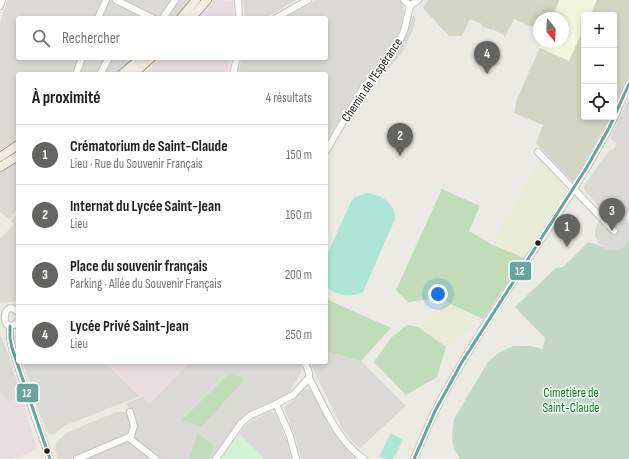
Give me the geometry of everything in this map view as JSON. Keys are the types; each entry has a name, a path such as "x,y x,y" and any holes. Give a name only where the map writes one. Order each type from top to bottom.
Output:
{"main road":[{"path":"183,16 196,0"},
{"path":"193,16 207,0"},
{"path":"124,72 139,60"},
{"path":"135,72 149,60"},
{"path":"0,158 16,146"},
{"path":"0,167 16,157"}],"street":[{"path":"0,6 2,0"},
{"path":"99,16 106,0"},
{"path":"116,0 148,16"},
{"path":"164,16 175,0"},
{"path":"238,0 239,16"},
{"path":"280,16 308,0"},
{"path":"404,0 410,6 418,0"},
{"name":"Chemin de l'Espérance","path":"328,148 363,88 398,46 404,31 410,6"},
{"path":"77,72 81,60"},
{"path":"101,72 108,60"},
{"path":"234,72 236,60"},
{"path":"414,459 435,411 451,381 487,322 574,188 607,133 629,84"},
{"path":"538,152 614,231"},
{"path":"10,326 3,322 1,312 10,308 16,310"},
{"path":"10,326 16,323"},
{"path":"10,326 10,339 16,361"},
{"path":"17,364 50,459"},
{"path":"306,364 309,378 337,430 354,451 364,459"},
{"path":"216,459 242,423 251,415 293,395 309,378"},
{"path":"276,404 290,436 296,459"},
{"path":"77,459 129,438 134,426 130,412"},
{"path":"129,438 156,459"}],"shaded area":[{"path":"7,0 190,0 177,16 16,16 16,60 130,60 115,72 16,72 16,140 0,150 0,26"},
{"path":"215,0 234,1 233,16 200,16"},
{"path":"243,0 297,0 269,16 245,16"},
{"path":"317,0 399,0 402,3 404,12 401,27 391,47 361,83 328,139 328,72 238,72 242,60 328,60 328,16 288,16"},
{"path":"428,0 559,0 554,12 533,12 533,27 514,19 505,37 504,35 492,29 483,27 482,24 470,19 462,36 449,36 423,8"},
{"path":"560,0 597,0 591,12 581,12 581,35 569,61 540,48 569,48 569,12 555,12"},
{"path":"597,0 629,0 629,77 617,103 617,12 591,12"},
{"path":"411,15 416,17 412,32 403,52 382,76 378,73 399,49 408,28"},
{"path":"581,35 581,120 608,120 573,182 536,143 543,125 514,113 517,99 540,48 569,61"},
{"path":"111,60 131,60 117,72 105,72"},
{"path":"158,60 230,60 227,72 147,72 153,67 152,65"},
{"path":"629,98 629,212 625,217 619,214 607,215 585,191 584,186 609,150 613,149 617,144 610,138"},
{"path":"16,161 16,211 9,219 0,212 0,172"},
{"path":"542,162 565,187 563,197 524,258 493,245 506,216 511,213 537,165 540,166"},
{"path":"619,214 625,217 629,224 629,240 625,246 620,249 605,249 599,244 595,236 597,224 600,219 607,215"},
{"path":"16,215 16,301 1,303 0,238 14,224 11,221"},
{"path":"442,300 483,319 446,347 418,327 428,322"},
{"path":"0,334 22,397 8,401 0,392"},
{"path":"328,352 361,361 406,406 360,448 349,438 341,426 311,364 328,364"},
{"path":"24,364 106,364 140,396 64,426 53,435 48,433 37,408"},
{"path":"106,364 188,364 149,404"},
{"path":"188,364 301,364 302,369 289,393 251,410 238,421 211,459 58,459 55,450 56,443 66,433 116,412 126,412 129,408 127,403 142,397 149,404"},
{"path":"302,390 311,390 315,394 328,421 338,437 348,450 359,459 301,459 295,437 284,408 293,401"},
{"path":"0,392 8,401 22,397 37,449 14,459 0,459"},
{"path":"271,411 275,413 287,441 292,459 262,459 260,455 239,434 245,426 253,420"},
{"path":"239,434 257,451 262,459 221,459"}],"green space":[{"path":"442,189 480,206 469,231 493,245 524,258 483,319 438,298 408,302 396,290"},
{"path":"366,193 382,197 393,208 395,219 363,292 353,295 343,295 334,292 328,288 328,253 354,198"},
{"name":"Cimetière de Saint-Claude","path":"629,240 629,459 460,459 454,449 452,437 454,419 488,362 497,354 513,346 531,346 543,349 545,338 515,307 556,268 563,267 588,242 615,250 620,248"},
{"path":"328,300 391,328 361,361 328,352"},
{"path":"407,325 418,327 446,347 437,377 406,395 374,362 391,338"},
{"path":"230,373 245,379 201,427 182,420"},
{"path":"198,433 214,446 209,459 189,459"},
{"path":"391,433 403,440 393,459 385,459 379,456"}],"transit line":[{"name":"12","path":"414,459 435,411 462,362 587,167 609,128 629,84"},
{"name":"12","path":"10,326 10,339 16,360"},
{"name":"12","path":"17,364 50,459"}],"place":[{"name":"Lycée Privé Saint-Jean","path":"487,74"},
{"name":"Internat du Lycée Saint-Jean","path":"400,156"},
{"name":"Place du souvenir français","path":"612,231"},
{"name":"Crématorium de Saint-Claude","path":"567,247"}]}
